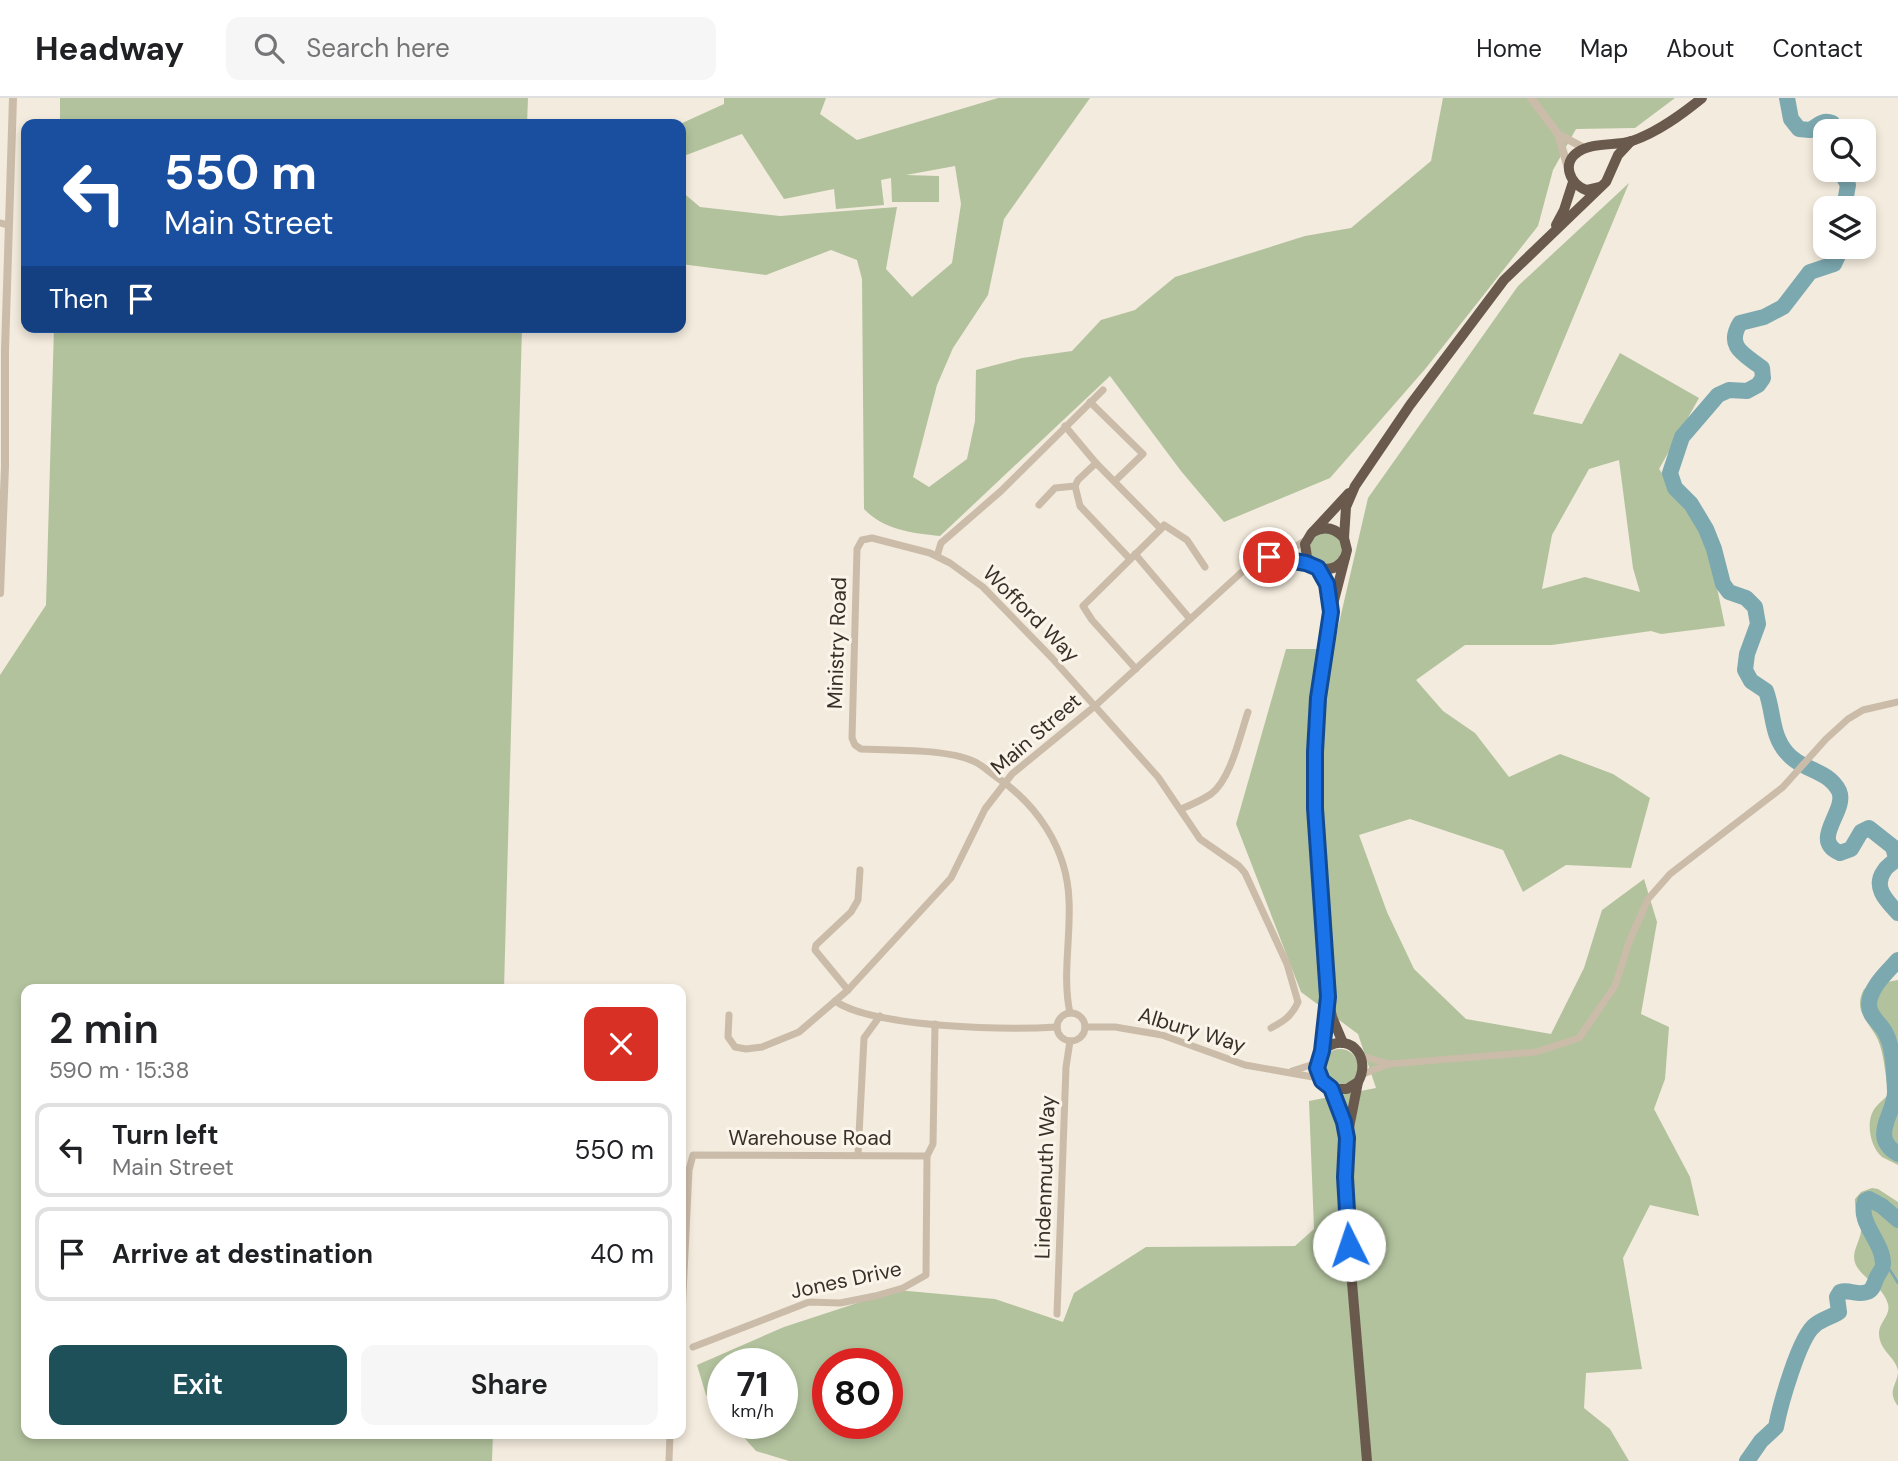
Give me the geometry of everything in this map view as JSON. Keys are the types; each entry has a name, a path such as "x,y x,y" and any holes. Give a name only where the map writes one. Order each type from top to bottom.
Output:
{"highway":[{"path":"1549,235 1564,210 1571,177 1571,160 1579,151 1631,141 1661,127 1702,98"},
{"path":"1610,168 1631,141"},
{"path":"1331,612 1327,584 1317,568 1310,563 1305,551 1309,536 1355,486 1410,405 1499,286 1609,175 1609,161 1603,153 1588,148"},
{"path":"1571,177 1586,190 1601,186"},
{"path":"1343,1043 1332,1017 1328,997 1315,778 1318,698 1331,612 1346,556 1346,507 1355,486"},
{"path":"1309,536 1317,530 1332,529 1344,538"},
{"path":"1317,568 1331,569 1338,566 1346,556"},
{"path":"1328,997 1317,1073 1342,1112 1347,1138"},
{"path":"1322,1051 1331,1045 1343,1043 1357,1050 1362,1056 1361,1078 1347,1138 1345,1177 1367,1461"},
{"path":"1326,1085 1347,1089 1361,1078"}],"street":[{"path":"0,593 5,467 4,224 12,98"},
{"path":"1531,98 1558,134 1571,177"},
{"path":"1558,134 1588,148"},
{"path":"937,556 941,543 1000,491 1103,390"},
{"path":"1090,401 1143,454 1115,481"},
{"path":"1065,426 1096,463 1161,529"},
{"path":"1096,463 1075,486 1080,506 1133,557 1190,619"},
{"path":"1039,505 1055,488 1075,486"},
{"path":"1136,668 1092,620 1083,606 1164,525 1187,540 1205,567"},
{"name":"Main Street","path":"729,1015 728,1037 735,1047 762,1047 799,1032 848,990 951,878 985,809 1005,782 1032,755 1095,706 1243,571 1269,557 1292,550 1309,536"},
{"name":"Wofford Way","path":"857,549 862,540 872,538 937,556 964,572 1011,614 1138,752 1200,839 1239,866 1245,873 1287,964 1298,1002 1285,1020 1270,1028"},
{"name":"Ministry Road","path":"857,549 852,738 855,745 861,749 957,756 974,761 1005,782"},
{"path":"1269,557 1317,568"},
{"path":"1361,1078 1390,1065 1536,1052 1579,1038 1615,986 1629,942 1648,899 1670,874 1783,787 1855,714 1898,702"},
{"path":"1181,809 1211,794 1218,787 1226,775 1248,712"},
{"path":"1005,782 1023,797 1045,824 1062,862 1069,901 1070,1013"},
{"path":"848,990 815,950 816,945 855,906 858,900 860,870"},
{"path":"835,1001 850,1009 880,1016 936,1024 999,1028 1057,1027"},
{"path":"1070,1013 1079,1015 1085,1027 1079,1039 1070,1041 1059,1035 1057,1027 1059,1019 1070,1013"},
{"path":"858,1154 864,1038 880,1016"},
{"name":"Jones Drive","path":"693,1347 808,1302 851,1301 903,1288 926,1275 927,1157 933,1144 936,1024"},
{"name":"Albury Way","path":"1085,1027 1115,1027 1163,1035 1245,1065 1288,1073 1326,1085"},
{"name":"Lindenmuth Way","path":"1057,1314 1066,1067 1070,1041"},
{"path":"1362,1056 1390,1065"},
{"name":"Albury Way","path":"1288,1073 1317,1063"},
{"name":"Warehouse Road","path":"686,1232 689,1170 693,1155 858,1154 927,1157"},
{"path":"668,1461 670,1439"}],"green space":[{"path":"60,98 528,98 527,119 60,119"},
{"path":"724,98 826,98 820,114 857,140 998,98 1090,98 1004,219 988,295 953,348 937,385 913,477 929,487 967,459 975,421 976,370 1022,358 1072,351 1101,320 1135,310 1175,277 1305,236 1351,228 1431,161 1443,98 1675,98 1635,128 1576,129 1553,170 1538,226 1426,368 1330,478 1224,522 1181,471 1110,376 940,536 889,526 864,509 862,279 857,260 831,250 766,275 686,265 686,195 700,207 780,216 897,207 886,269 912,297 952,263 961,204 955,166 906,175 939,176 939,202 892,202 891,178 881,180 884,205 836,209 834,189 784,199 742,134 686,155 686,121 724,104"},
{"path":"1629,183 1533,414 1582,424 1620,353 1699,398 1659,469 1705,530 1725,626 1661,634 1651,631 1552,645 1465,645 1416,680 1443,711 1475,733 1509,777 1560,754 1613,774 1650,798 1631,868 1566,865 1523,892 1503,850 1410,819 1359,835 1387,912 1414,969 1466,1019 1551,1034 1584,968 1602,910 1644,879 1657,922 1641,1014 1669,1027 1665,1079 1654,1109 1690,1177 1699,1216 1650,1205 1623,1258 1642,1369 1586,1373 1584,1408 1610,1429 1629,1461 789,1461 756,1451 745,1439 798,1439 798,1348 736,1348 784,1327 897,1290 995,1299 1063,1322 1074,1293 1146,1247 1295,1246 1314,1229 1309,1101 1376,1088 1358,1034 1301,992 1236,824 1286,649 1333,649 1368,498 1518,286","holes":["1619,460 1633,568 1640,592 1585,577 1542,589 1552,535 1589,469"]},
{"path":"54,333 522,333 504,984 21,984 21,1439 493,1439 492,1461 0,1461 0,675 46,605"},
{"path":"1326,532 1337,537 1342,548 1337,559 1326,564 1315,559 1310,548 1315,537"},
{"path":"1898,980 1898,1165 1882,1157 1872,1141 1872,1113 1887,1096 1888,1089 1880,1045 1860,1004 1864,989"},
{"path":"1340,1049 1353,1054 1358,1067 1353,1080 1340,1085 1327,1080 1322,1067 1327,1054"},
{"path":"1872,1188 1898,1202 1898,1371 1884,1349 1879,1333 1888,1312 1886,1298 1857,1267 1854,1258 1861,1231 1855,1199 1861,1192"},
{"path":"707,1361 707,1396 706,1395 697,1365"},
{"path":"1898,1376 1898,1406 1893,1392"}],"waterway":[{"path":"1787,98 1791,119 1799,129 1813,128"},
{"path":"1846,182 1846,196"},
{"path":"1836,259 1834,264 1810,272 1783,307 1764,317 1740,323 1736,332 1736,345 1744,355 1762,368 1763,378 1758,385 1747,391 1729,390 1718,395 1682,437 1670,473 1675,488 1691,504 1706,529 1723,584 1729,592 1746,598 1755,607 1758,624 1747,654 1745,670 1751,681 1766,691 1778,739 1793,759 1828,778 1839,791 1839,807 1828,833 1831,847 1840,853 1851,849 1861,832 1869,828 1893,847 1896,858 1885,869 1880,883 1883,894 1898,913"},
{"path":"1898,960 1872,992 1869,1005 1888,1038 1892,1053 1895,1091 1884,1132 1889,1147 1898,1154"},
{"path":"1747,1461 1761,1441 1776,1427 1791,1373 1809,1332 1818,1323 1839,1312 1837,1297 1840,1292 1869,1291 1882,1268 1882,1256 1864,1217 1865,1201 1869,1199 1882,1206 1898,1220"},
{"path":"1883,1266 1890,1270 1898,1283"}],"route":[{"path":"1269,557 1306,563 1318,568 1327,584 1331,612 1318,698 1315,752 1315,808 1328,997 1322,1051 1317,1068 1319,1077 1331,1088 1342,1112 1347,1138 1345,1177 1349,1245"}]}
